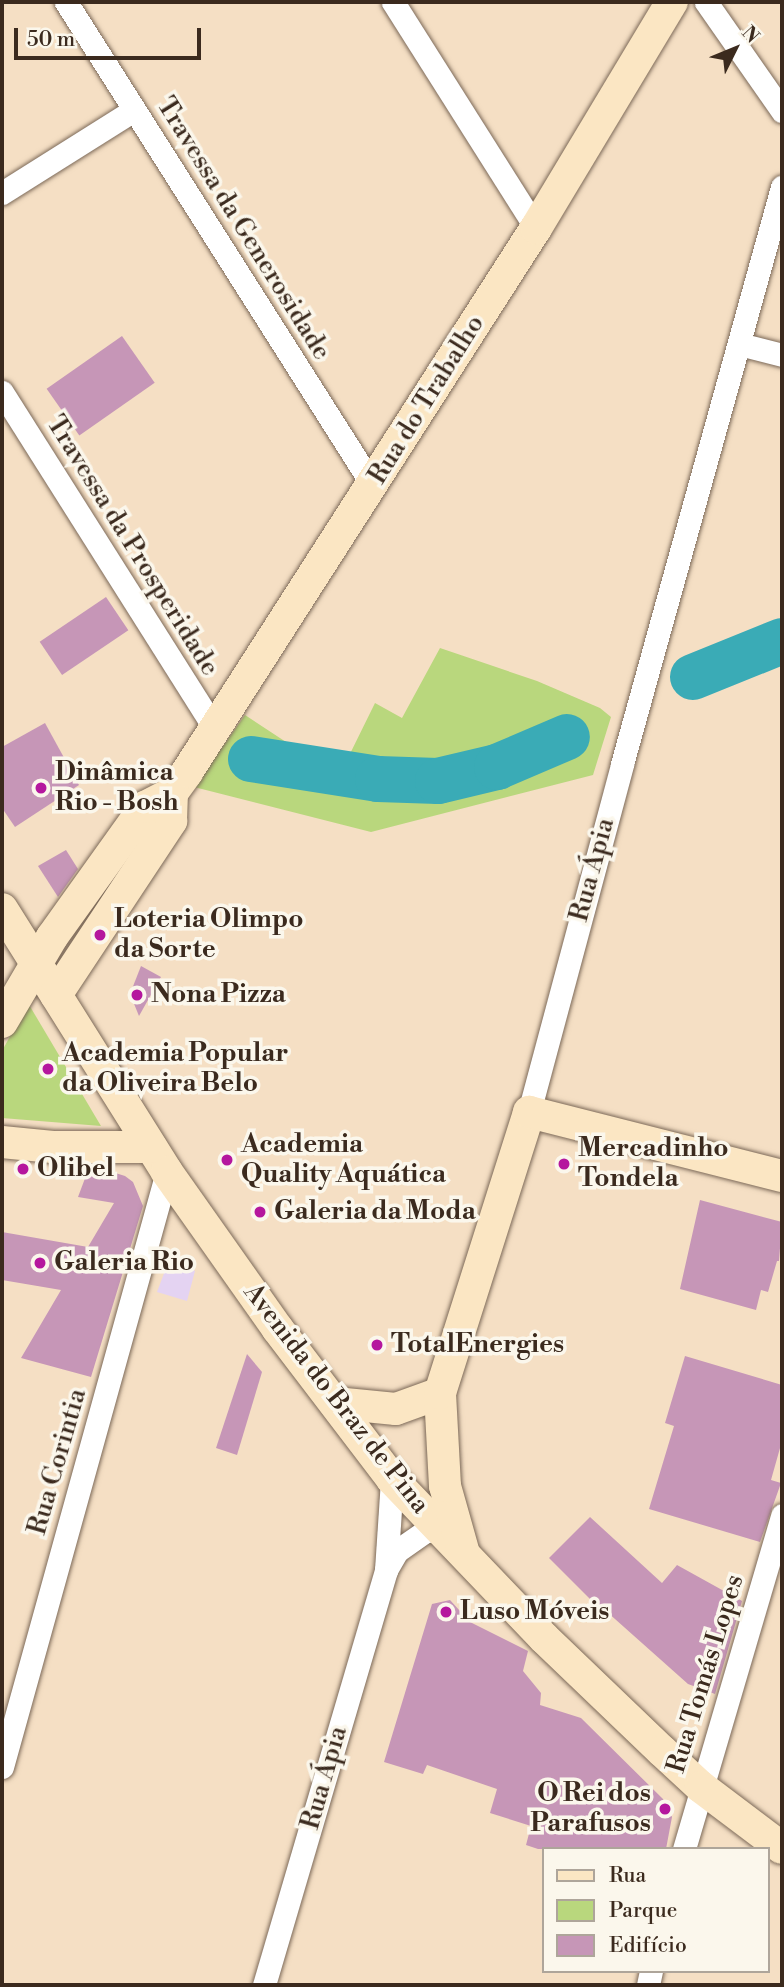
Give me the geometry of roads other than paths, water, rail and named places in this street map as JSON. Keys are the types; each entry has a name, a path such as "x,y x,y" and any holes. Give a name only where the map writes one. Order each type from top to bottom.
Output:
{"main road":[{"name":"Rua do Trabalho","path":"2,1022 36,963 145,807 172,793 215,729 536,228 672,2"},
{"name":"Rua do Trabalho","path":"56,995 171,821 172,793"},
{"name":"Avenida do Braz de Pina","path":"2,909 159,1160 270,1318 392,1479 544,1638 701,1787 782,1848"},
{"path":"529,1112 782,1176"},
{"name":"Rua Ápia","path":"464,1554 445,1486 440,1393 529,1112"},
{"path":"2,1142 159,1160"},
{"path":"335,1403 396,1409 440,1393"}],"street":[{"name":"Travessa da Generosidade","path":"66,2 373,486"},
{"path":"393,2 536,228"},
{"path":"706,2 782,111"},
{"path":"2,194 134,110"},
{"name":"Rua Ápia","path":"529,1112 618,777 782,187"},
{"path":"739,344 782,355"},
{"name":"Travessa da Prosperidade","path":"2,392 215,729"},
{"name":"Rua Corintia","path":"2,1767 159,1160"},
{"name":"Rua Ápia","path":"264,1985 386,1570 392,1479"},
{"name":"Rua Tomás Lopes","path":"685,1847 782,1515"},
{"name":"Rua Ápia","path":"386,1570 397,1551 424,1531 438,1528"}],"waterway":[{"path":"693,677 782,641"},
{"path":"251,759 378,779 438,781 497,767 567,737"}],"place":[{"name":"Dinâmica Rio - Bosh","path":"41,788"},
{"name":"Loteria Olimpo da Sorte","path":"100,935"},
{"name":"Nona Pizza","path":"137,995"},
{"name":"Academia Popular da Oliveira Belo","path":"48,1069"},
{"name":"Academia Quality Aquática","path":"227,1160"},
{"name":"Mercadinho Tondela","path":"564,1164"},
{"name":"Olibel","path":"23,1169"},
{"name":"Galeria da Moda","path":"260,1212"},
{"name":"Galeria Rio","path":"40,1263"},
{"name":"TotalEnergies","path":"377,1345"},
{"name":"Luso Móveis","path":"446,1612"},
{"name":"O Rei dos Parafusos","path":"665,1809"}]}
